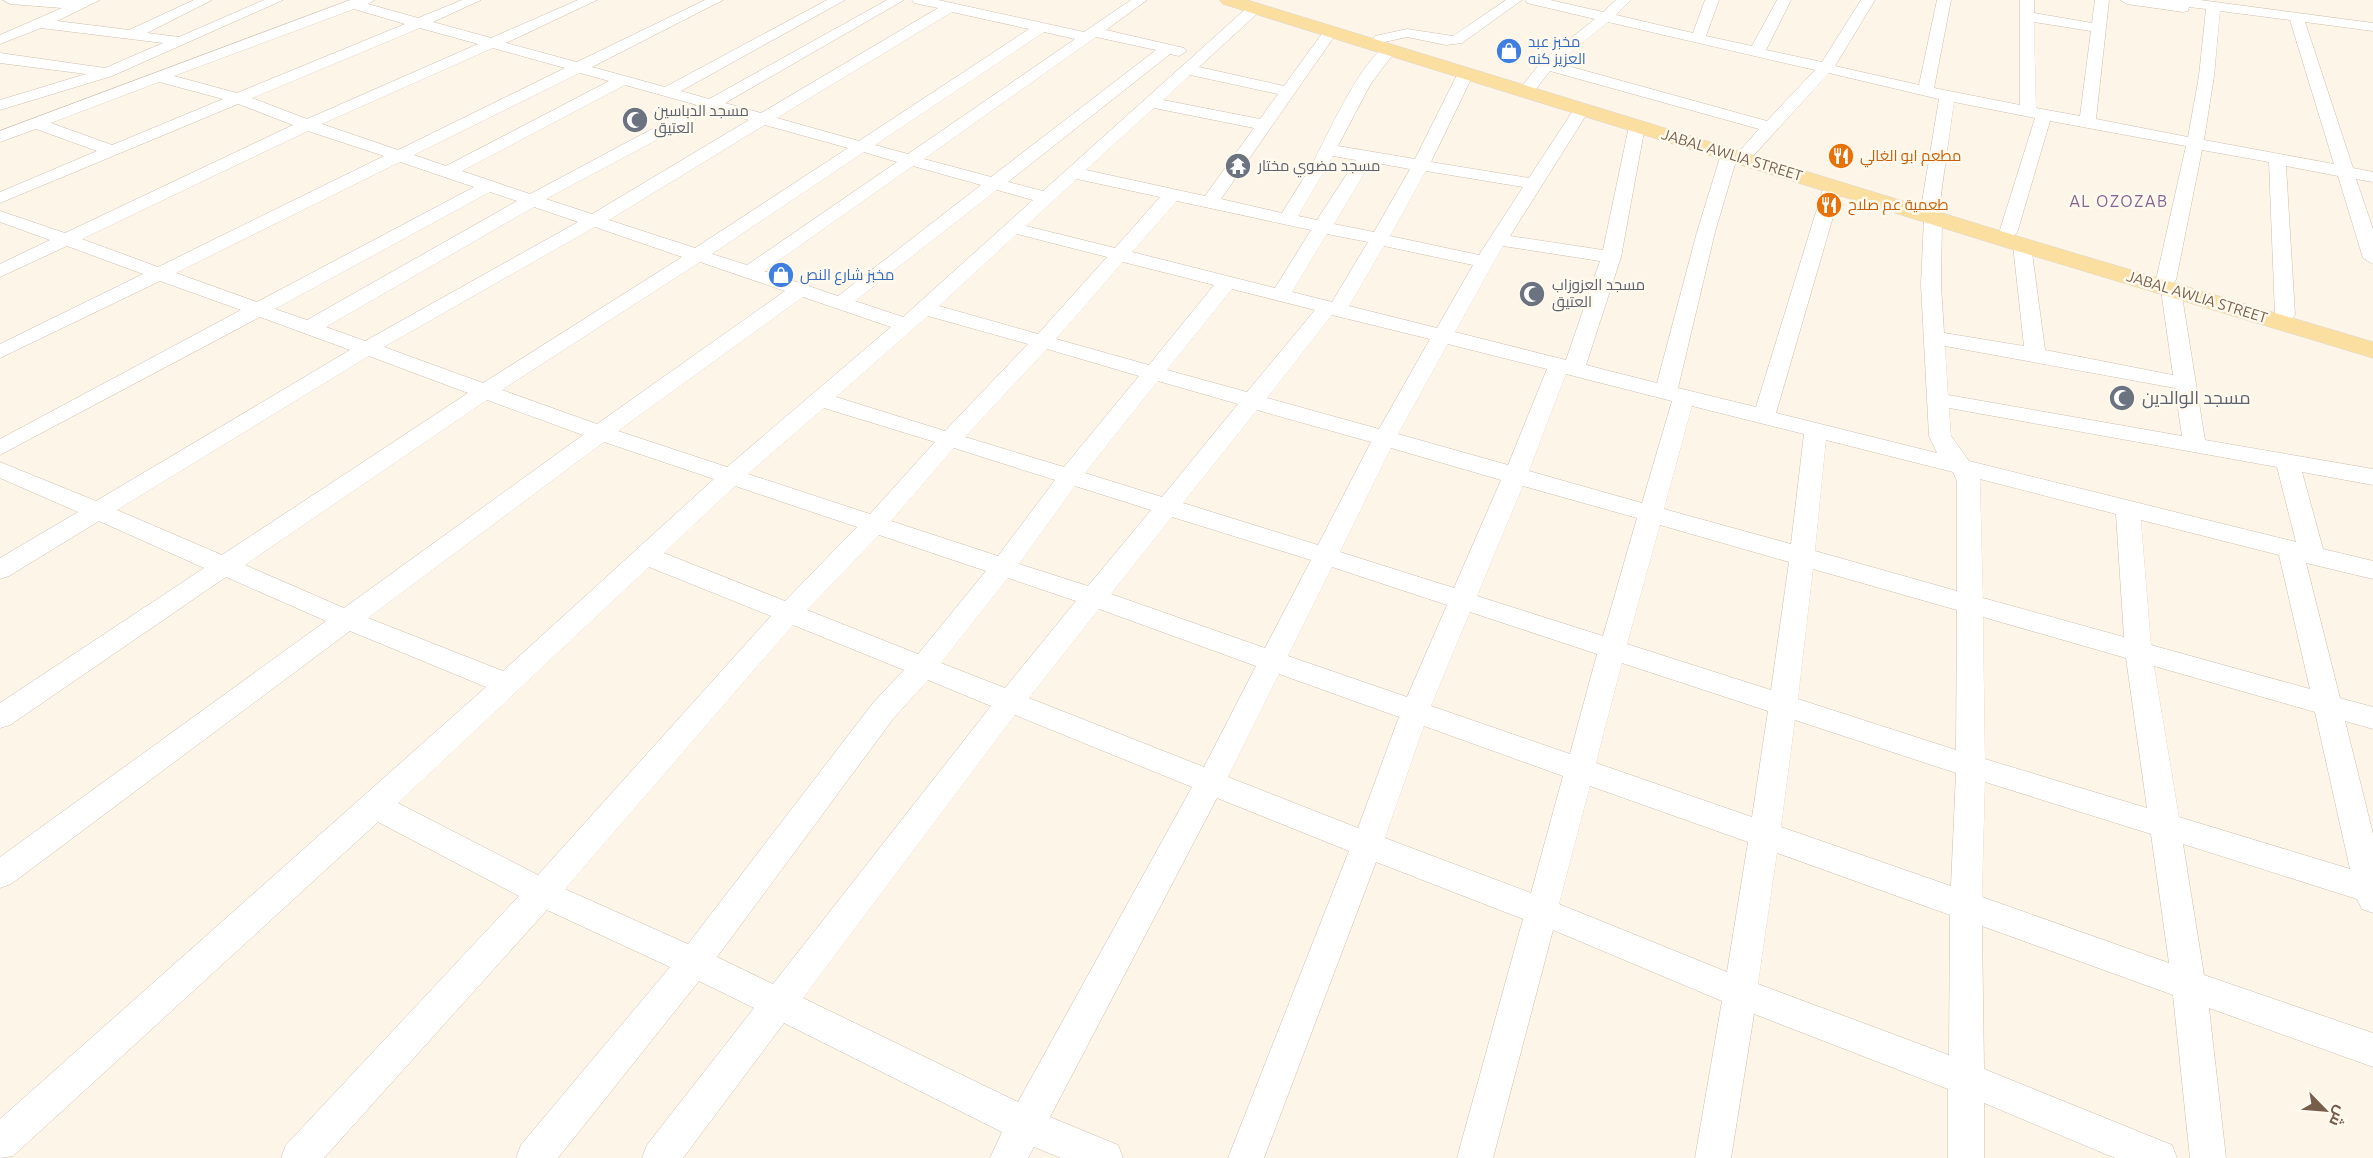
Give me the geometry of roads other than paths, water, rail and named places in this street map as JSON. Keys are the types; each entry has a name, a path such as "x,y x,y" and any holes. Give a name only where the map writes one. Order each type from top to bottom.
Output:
{"main road":[{"name":"JABAL AWLIA STREET","path":"1229,0 1252,4 1530,86 1738,154 2373,350"},
{"name":"JABAL AWLIA STREET","path":"1252,4 1331,32 1385,44 1466,73 1637,126 1668,132"},
{"name":"JABAL AWLIA STREET","path":"1738,154 1833,186 1931,213"},
{"name":"JABAL AWLIA STREET","path":"2168,285 2285,315 2373,341"}],"street":[{"path":"10,0 87,3"},
{"path":"130,35 205,0"},
{"path":"0,105 107,73 276,0"},
{"path":"0,137 351,4 368,0"},
{"path":"0,198 474,0"},
{"path":"0,271 307,125 590,0"},
{"path":"0,352 716,0"},
{"path":"666,92 838,0"},
{"path":"309,328 576,174 710,105 897,0"},
{"path":"919,0 1042,27 1167,49 1196,63 1287,91"},
{"path":"0,570 454,296 595,220 762,119 960,9 988,0"},
{"path":"750,272 1140,0"},
{"path":"1286,220 1329,150 1351,104 1381,57 1385,44 1407,33 1446,41 1456,40 1515,0"},
{"path":"1530,86 1546,65 1608,16 1624,0"},
{"path":"1698,38 1712,0"},
{"path":"1757,52 1784,0"},
{"path":"1475,1158 1650,513 1706,232 1738,154 1771,127 1826,68 1868,0"},
{"path":"1926,91 1944,0"},
{"path":"2027,0 2036,113 2015,239 2035,354"},
{"path":"2088,122 2102,0"},
{"path":"2127,0 2368,26 2373,44"},
{"path":"2168,0 2213,10"},
{"path":"1542,1 1947,96 2373,177"},
{"path":"0,40 87,3"},
{"path":"351,4 1046,198"},
{"path":"0,1143 375,806 505,683 647,556 733,475 915,316 1196,63 1252,4"},
{"path":"2194,443 2168,285 2193,142 2203,108 2213,10"},
{"path":"2027,16 2098,28"},
{"path":"2296,18 2373,258"},
{"path":"40,23 182,41"},
{"path":"0,717 487,390 698,255 1042,27"},
{"path":"1209,203 1331,32"},
{"path":"842,303 1167,49"},
{"path":"0,58 107,73"},
{"path":"0,73 26,62"},
{"path":"1546,65 1771,127"},
{"path":"660,1158 1092,597 1252,400 1333,308 1377,240 1421,164 1466,73"},
{"path":"160,77 236,98 307,125 842,303 1043,341 1516,473 2373,718"},
{"path":"447,172 623,80"},
{"path":"1947,96 1931,213 1931,285 1942,444 1963,467 1969,481 1971,766 1965,905 1966,1158"},
{"path":"1151,103 1263,125"},
{"path":"1008,1158 1211,781 1385,438 1498,240 1582,109"},
{"path":"38,124 112,151"},
{"path":"1246,1158 1367,845 1415,711 1516,473 1566,367 1611,257 1637,126"},
{"path":"1329,150 1534,184"},
{"path":"1280,295 1367,155"},
{"path":"2277,159 2285,315"},
{"path":"1074,173 1485,262"},
{"path":"0,448 490,185"},
{"path":"1764,416 1833,186"},
{"path":"299,1158 543,893 790,612 876,523 950,439 1043,341 1172,195"},
{"path":"0,216 487,390 603,434 1004,566 2189,983 2373,1050"},
{"path":"1013,228 1816,429 2301,554 2373,570"},
{"path":"1498,240 1611,257"},
{"path":"534,1158 693,962 883,711 923,667 1004,566 1069,477 1227,282"},
{"path":"0,875 346,619 603,434 720,345 800,290"},
{"path":"1935,338 2183,382"},
{"path":"819,399 1166,508 1326,555 1971,766 2372,892"},
{"path":"1940,400 2194,443 2373,477"},
{"path":"1713,1158 1741,993 1764,834 1803,555 1816,429"},
{"path":"2287,460 2327,705 2372,892"},
{"path":"0,469 346,619 505,683"},
{"path":"2128,510 2138,651 2189,983 2208,1158"},
{"path":"647,556 1011,700 1367,845 1541,911 1741,993 1967,1079 2159,1158"},
{"path":"375,806 543,893 780,1003 1026,1125 1105,1158"}],"place":[{"name":"مخبز عبد العزيز كنه","path":"1509,51"},
{"name":"مسجد الدباسين العتيق","path":"635,120"},
{"name":"مطعم ابو الغالي","path":"1841,156"},
{"name":"مسجد مضوي مختار","path":"1238,166"},
{"name":"طعمية عم صلاح","path":"1829,205"},
{"name":"مخبز شارع النص","path":"781,275"},
{"name":"مسجد العزوزاب العتيق","path":"1532,294"},
{"name":"مسجد الوالدين","path":"2122,398"}],"district":[{"name":"AL OZOZAB","path":"2119,201"}]}
